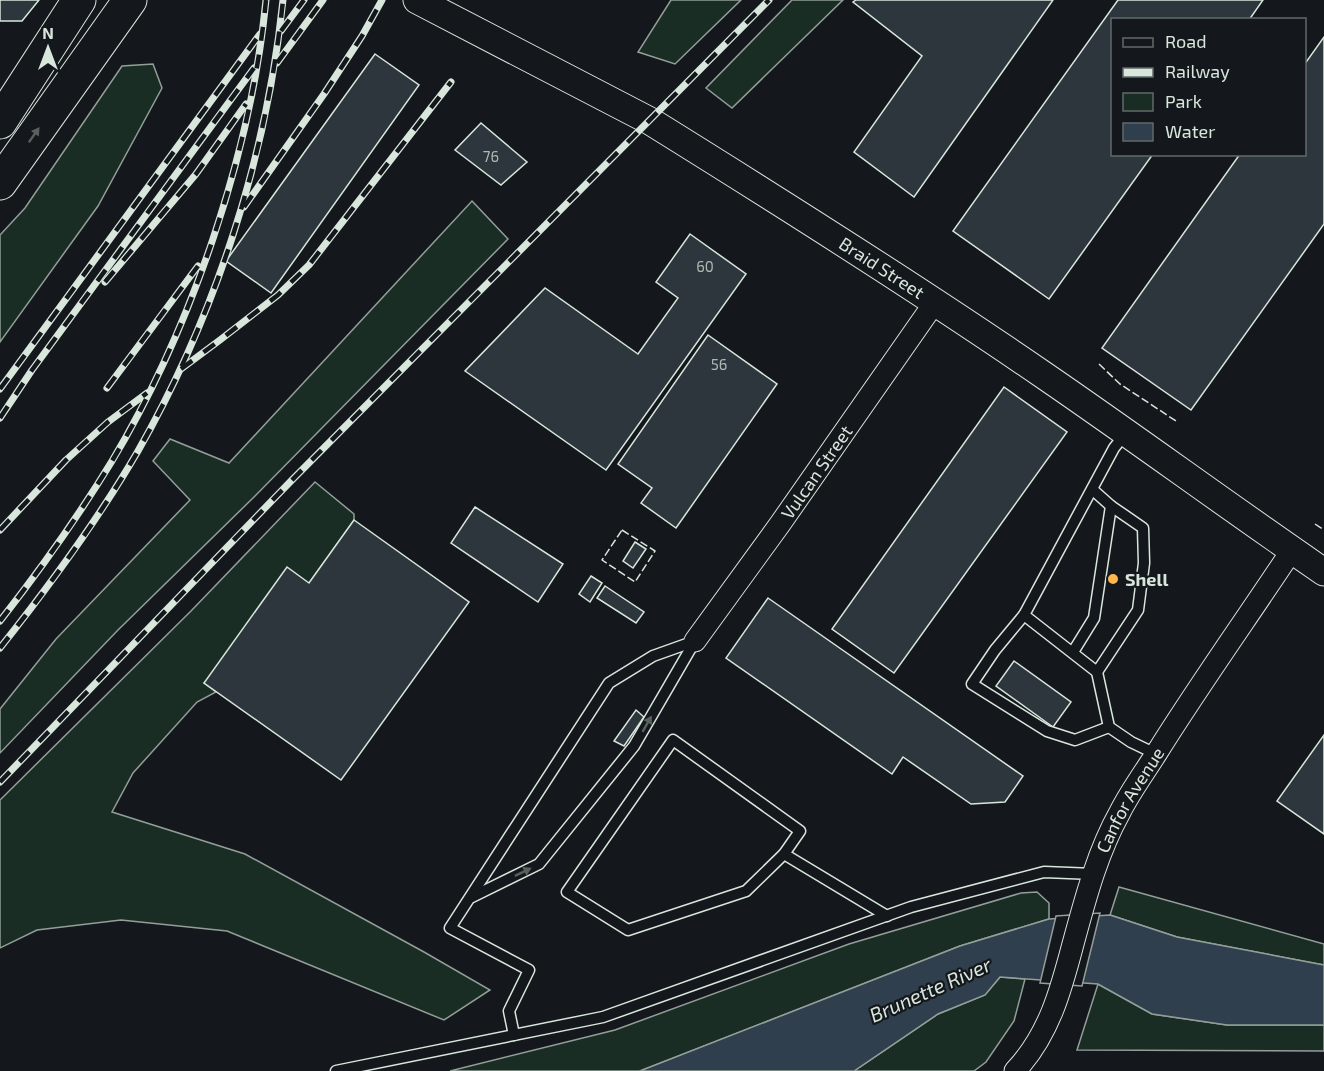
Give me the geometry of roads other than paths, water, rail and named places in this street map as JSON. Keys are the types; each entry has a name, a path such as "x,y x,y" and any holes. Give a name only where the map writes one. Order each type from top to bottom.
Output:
{"main road":[{"path":"0,122 79,0"},
{"path":"0,183 130,0"}],"street":[{"name":"Braid Street","path":"417,0 650,121 1043,374 1324,572"},
{"name":"Vulcan Street","path":"695,641 780,524 934,302"},
{"name":"Canfor Avenue","path":"1016,1071 1048,1024 1061,987 1084,903 1104,845 1119,812 1292,550"}],"lane":[{"path":"1109,727 1075,740 1047,731 972,684 995,650 1024,615 1114,448 1125,433"},
{"path":"1093,490 1111,506 1143,528 1144,563 1138,610 1097,672"},
{"path":"1073,652 1094,618 1111,506"},
{"path":"1024,615 1097,672 1109,727 1131,742 1156,754"},
{"path":"514,1035 509,1011 529,970 450,928 609,683 653,656 695,641"},
{"path":"470,898 539,864 634,746 695,641"},
{"path":"673,740 800,831 784,854 746,891 628,930 567,892 673,740"},
{"path":"784,854 887,916"},
{"path":"336,1071 603,1017 911,907 1044,872 1094,874"}],"water":[{"name":"Brunette River","path":"1110,915 1177,937 1324,965 1324,1025 1227,1025 1152,1014 1098,984 1000,977 985,995 938,1014 854,1071 640,1071 960,946 1049,919"}],"railway":[{"path":"0,621 58,543 99,482 141,410 167,355 213,239 232,179 247,118 266,0"},
{"path":"0,648 73,552 123,477 166,399 191,345 234,233 251,175 265,117 283,0"},
{"path":"281,31 304,0"},
{"path":"277,63 323,0"},
{"path":"244,207 324,94 362,36 382,0"},
{"path":"0,782 291,481 769,0"},
{"path":"0,389 260,34"},
{"path":"0,418 32,370 254,68"},
{"path":"181,369 278,295 309,265 451,82"},
{"path":"105,282 196,174 246,104"},
{"path":"107,388 198,266"},
{"path":"0,530 66,460 108,422 147,393"}],"place":[{"name":"Shell","path":"1113,579"}]}
